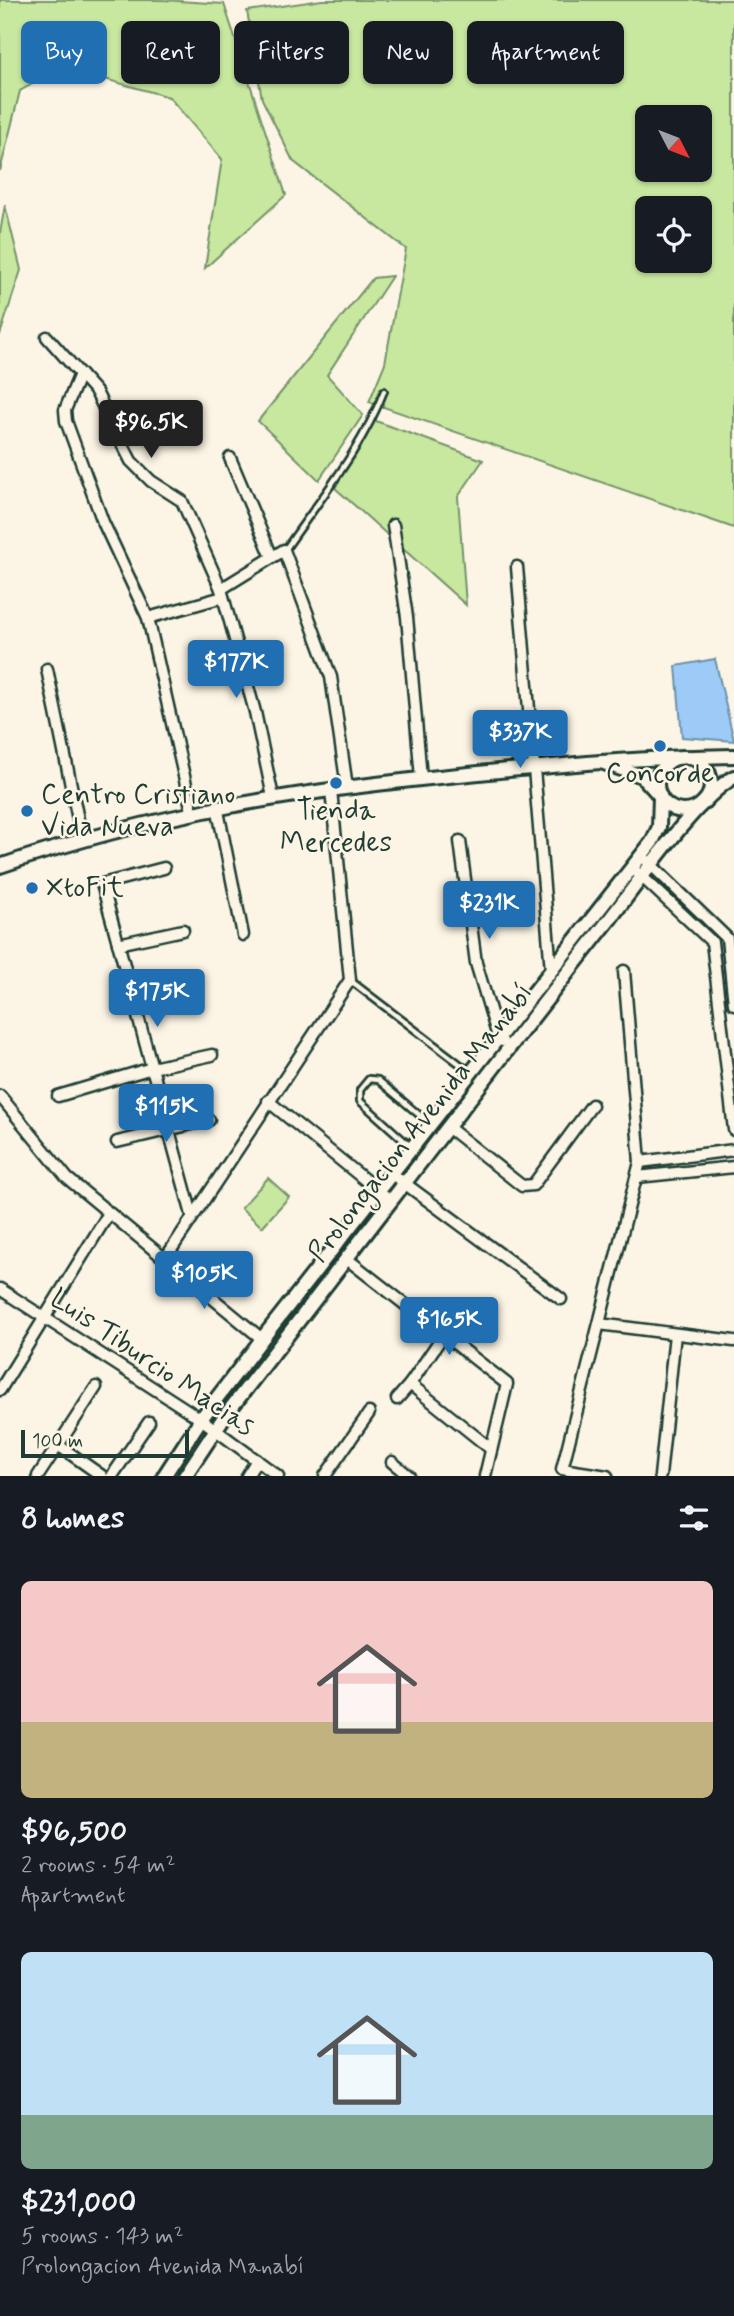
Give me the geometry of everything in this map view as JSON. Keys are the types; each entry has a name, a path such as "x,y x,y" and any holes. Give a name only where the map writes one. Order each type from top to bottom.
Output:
{"main road":[{"path":"0,866 82,839 192,811 273,797 535,767 734,756"},
{"path":"601,762 642,776 668,806 679,811 691,811 704,802 711,788 707,769 698,761 682,758 668,763 660,772 657,785 660,796"},
{"name":"Prolongacion Avenida Manabí","path":"185,1476 216,1429 643,877 704,802 734,777"},
{"name":"Prolongacion Avenida Manabí","path":"164,1476 201,1419 262,1339 642,856 659,827 660,796"}],"street":[{"path":"47,337 96,392 131,461 151,481 181,501 222,593 255,712 273,797"},
{"path":"80,374 65,410 66,421 103,522 148,618 192,811"},
{"path":"230,458 272,557"},
{"path":"393,525 407,617 421,778"},
{"path":"148,618 222,593 284,551 331,677 347,787"},
{"path":"517,567 551,970"},
{"path":"47,668 82,839"},
{"path":"165,1259 350,980 331,790"},
{"path":"217,807 243,935"},
{"path":"460,841 476,963 498,1037 509,1049"},
{"path":"642,856 727,938 734,1004"},
{"path":"164,868 102,884 192,1215"},
{"path":"633,868 712,943 734,1130"},
{"path":"118,943 183,930"},
{"path":"607,1476 562,1469 640,1162 624,971"},
{"path":"135,1004 197,993"},
{"path":"58,1096 152,1068 212,1055"},
{"path":"0,1096 55,1164 108,1213 262,1339"},
{"path":"268,1101 391,1201"},
{"path":"449,1128 522,1186 527,1187 533,1185 592,1105"},
{"path":"117,1142 168,1127 209,1120"},
{"path":"640,1162 734,1150"},
{"path":"637,1177 734,1167"},
{"path":"392,1174 561,1299"},
{"path":"0,1390 108,1213"},
{"path":"347,1259 507,1384 485,1476"},
{"name":"Luis Tiburcio Macias","path":"0,1289 216,1429 278,1476"},
{"path":"599,1324 734,1341"},
{"path":"397,1399 444,1334"},
{"path":"660,1476 675,1334"},
{"path":"410,1384 491,1449"},
{"path":"38,1476 96,1388"},
{"path":"325,1476 369,1413"},
{"path":"112,1476 149,1422"},
{"path":"58,1445 102,1476"},
{"path":"247,1476 257,1460"},
{"path":"393,1462 409,1476"}],"lane":[{"path":"284,551 344,464 375,414 384,391"},
{"path":"350,980 484,1082"},
{"path":"412,1148 360,1101 360,1090 369,1079 379,1080 431,1124"}],"green space":[{"path":"0,0 163,0 224,4 234,35 234,84 250,84 286,195 205,268 222,159 169,97 123,84 220,84 220,21 121,21 121,84 107,80 107,21 21,21 21,84 32,84 20,91 0,171"},
{"path":"322,0 734,0 734,528 369,402 385,363 406,249 293,161 262,99 259,84 349,84 349,21 249,21 247,11"},
{"path":"5,205 21,270 0,335 0,233"},
{"path":"392,276 327,375 363,415 319,480 258,421 373,278"},
{"path":"373,420 483,460 458,497 466,605 335,488"},
{"path":"268,1178 289,1197 262,1227 241,1208"}],"water":[{"path":"715,659 734,741 682,737 676,666"}],"place":[{"name":"Concorde","path":"660,746"},
{"name":"Tienda Mercedes","path":"336,783"},
{"name":"Centro Cristiano Vida Nueva","path":"27,811"},
{"name":"XtoFit","path":"32,888"}]}
